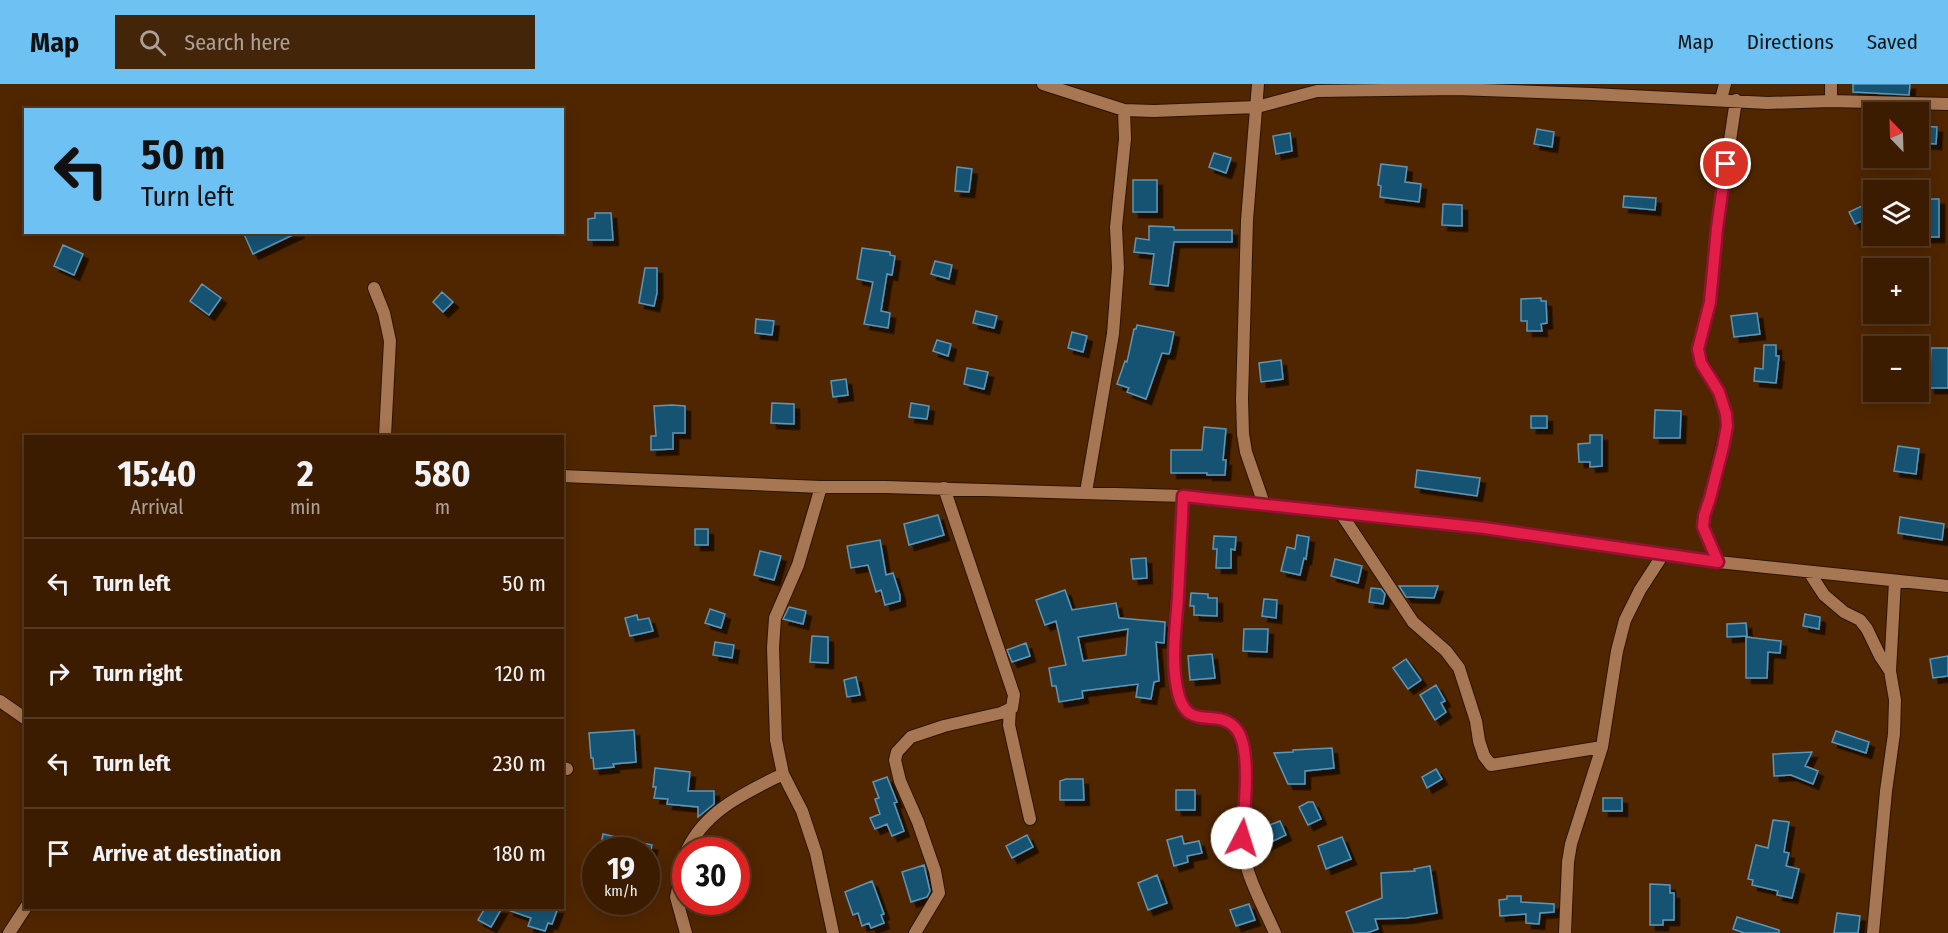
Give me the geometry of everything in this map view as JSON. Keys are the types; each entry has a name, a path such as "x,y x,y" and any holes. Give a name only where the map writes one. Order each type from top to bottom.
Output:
{"street":[{"path":"1043,84 1124,110 1154,111 1257,107 1317,92 1456,89 1721,99 1768,103 1831,101 1948,104"},
{"path":"1258,84 1247,220 1242,399 1246,452 1264,504"},
{"path":"1721,99 1725,84"},
{"path":"1831,84 1831,101"},
{"path":"1718,562 1703,527 1723,447 1727,426 1726,414 1719,392 1701,363 1698,349 1710,302 1717,228 1736,100"},
{"path":"1086,492 1113,334 1118,268 1116,227 1125,139 1124,110"},
{"path":"374,288 384,313 390,341 385,435"},
{"path":"564,476 821,487 944,488 1183,496 1484,528 1662,555 1948,586"},
{"path":"821,487 798,565 775,618 773,648 776,740 783,774 802,811 816,853 833,933"},
{"path":"944,488 1014,695 1014,703 1010,709 1011,734 1030,819"},
{"path":"1183,496 1174,647 1177,688 1184,708 1190,714 1197,717 1223,719 1231,723 1239,732 1243,746 1247,787 1242,838 1245,863 1275,933"},
{"path":"1340,512 1413,622 1446,651 1459,668 1476,721 1479,741 1484,756 1491,765 1602,747"},
{"path":"1565,933 1571,844 1602,747 1617,651 1625,620 1640,590 1662,555"},
{"path":"1809,572 1824,595 1844,612 1860,620 1890,671"},
{"path":"1873,933 1886,791 1894,734 1895,700 1890,671 1895,581"},
{"path":"0,701 24,717"},
{"path":"915,933 939,893 935,871 918,822 900,781 895,760 897,752 911,738 944,726 1010,709"},
{"path":"694,837 705,824 733,799 783,774"},
{"path":"9,933 25,909"},
{"path":"681,915 686,933"}],"building":[{"path":"1853,84 1910,84 1909,95 1853,92"},
{"path":"1929,127 1937,127 1936,144 1929,144"},
{"path":"1537,129 1554,132 1552,147 1534,144"},
{"path":"1290,133 1292,151 1276,154 1273,136"},
{"path":"1214,153 1231,158 1226,173 1209,167"},
{"path":"1381,164 1407,167 1405,182 1421,184 1419,202 1380,197 1381,186 1378,185"},
{"path":"957,167 972,169 969,192 955,191"},
{"path":"1133,180 1157,180 1157,212 1133,212"},
{"path":"1624,196 1656,198 1655,210 1623,207"},
{"path":"1929,199 1939,199 1939,237 1929,237"},
{"path":"1443,204 1462,205 1462,226 1442,225"},
{"path":"1863,205 1863,221 1855,224 1849,212"},
{"path":"595,213 611,213 613,240 588,240 588,219 595,218"},
{"path":"1149,226 1174,227 1174,230 1232,230 1232,242 1174,242 1168,286 1150,284 1154,254 1134,252 1136,238 1149,240"},
{"path":"244,234 295,234 253,254"},
{"path":"63,245 83,254 74,275 54,266"},
{"path":"862,248 890,252 890,255 895,256 892,275 887,274 881,311 890,313 888,328 864,324 873,282 857,279"},
{"path":"935,261 952,265 949,279 931,274"},
{"path":"645,268 657,268 657,293 654,306 639,303"},
{"path":"202,284 221,298 209,315 190,301"},
{"path":"442,292 453,302 443,312 433,302"},
{"path":"1541,298 1541,301 1546,301 1547,323 1541,324 1542,331 1527,331 1527,321 1521,321 1521,299"},
{"path":"976,311 997,316 994,328 973,323"},
{"path":"1757,313 1760,334 1734,337 1731,316"},
{"path":"756,319 774,321 772,335 755,333"},
{"path":"1137,325 1174,332 1169,354 1162,353 1146,399 1127,392 1129,388 1117,384 1125,361 1127,362 1134,329"},
{"path":"1072,332 1087,336 1083,352 1068,348"},
{"path":"937,340 951,344 948,356 933,351"},
{"path":"1764,345 1776,345 1776,356 1779,356 1776,383 1754,381 1755,368 1763,369"},
{"path":"1931,348 1948,348 1948,388 1929,388"},
{"path":"1281,360 1283,379 1261,382 1259,363"},
{"path":"967,368 988,372 984,389 964,384"},
{"path":"846,379 848,395 833,397 831,381"},
{"path":"772,403 794,404 794,424 771,423"},
{"path":"911,403 929,406 927,419 909,417"},
{"path":"654,406 685,406 685,433 673,433 673,449 651,450 651,436 656,436"},
{"path":"1655,410 1681,411 1680,438 1654,438"},
{"path":"1531,416 1547,416 1547,428 1531,428"},
{"path":"1204,427 1226,429 1223,460 1226,460 1225,475 1171,473 1171,450 1202,450"},
{"path":"1590,435 1602,435 1602,466 1590,467 1590,462 1579,462 1578,444 1590,443"},
{"path":"1898,446 1919,449 1916,474 1894,471"},
{"path":"1417,470 1480,478 1477,496 1415,487"},
{"path":"938,515 944,535 909,545 904,524"},
{"path":"1900,517 1944,524 1942,540 1898,533"},
{"path":"695,529 708,529 708,545 695,545"},
{"path":"1297,535 1309,537 1306,559 1304,558 1300,575 1281,571 1287,547 1295,549"},
{"path":"1214,536 1236,537 1235,550 1231,549 1231,568 1216,568 1217,549 1213,549"},
{"path":"880,540 886,575 893,573 900,595 900,601 885,605 881,590 876,592 868,565 851,568 847,546"},
{"path":"760,551 781,556 774,580 754,575"},
{"path":"1146,558 1147,578 1133,579 1131,559"},
{"path":"1335,559 1362,566 1358,583 1331,576"},
{"path":"1399,586 1438,586 1434,598 1406,597"},
{"path":"1371,588 1381,589 1385,594 1383,604 1369,602"},
{"path":"1065,590 1072,610 1116,603 1119,618 1165,622 1164,643 1156,642 1159,681 1154,682 1151,699 1136,697 1138,684 1082,691 1083,698 1059,702 1056,686 1052,686 1049,668 1066,665 1056,621 1045,625 1036,600","holes":["1128,629 1126,655 1083,661 1078,637"]},
{"path":"1191,593 1208,594 1208,598 1217,598 1217,616 1194,615 1194,606 1190,606"},
{"path":"1264,599 1277,600 1276,618 1262,616"},
{"path":"789,607 806,611 803,624 783,619"},
{"path":"710,609 725,614 721,628 705,623"},
{"path":"1805,614 1820,617 1819,629 1803,626"},
{"path":"637,615 638,620 649,618 653,631 630,636 625,618"},
{"path":"1746,623 1747,636 1727,637 1727,624"},
{"path":"1244,629 1268,629 1267,652 1243,651"},
{"path":"812,636 828,637 828,663 810,662"},
{"path":"1746,637 1781,641 1780,653 1768,652 1767,678 1746,678"},
{"path":"715,642 734,645 732,658 713,655"},
{"path":"1026,643 1030,656 1012,662 1007,650"},
{"path":"1212,654 1215,678 1190,680 1188,656"},
{"path":"1948,656 1948,676 1933,678 1930,659"},
{"path":"1406,659 1421,680 1408,689 1393,668"},
{"path":"856,677 860,695 847,697 844,680"},
{"path":"1436,685 1445,701 1441,703 1446,712 1435,720 1420,695"},
{"path":"634,730 636,762 613,764 614,767 594,769 589,733"},
{"path":"1836,731 1869,742 1866,753 1832,742"},
{"path":"1332,748 1334,768 1305,771 1305,784 1288,784 1274,753 1293,752 1293,750"},
{"path":"1812,752 1805,766 1818,771 1813,784 1791,775 1774,776 1773,754"},
{"path":"655,768 690,772 688,791 714,791 714,804 698,817 698,807 667,804 668,799 654,798"},
{"path":"1436,769 1442,779 1427,788 1422,777"},
{"path":"887,777 897,802 894,803 904,831 892,836 887,824 875,829 870,818 880,814 875,799 879,798 873,782"},
{"path":"1083,779 1084,800 1060,800 1060,781"},
{"path":"1176,790 1195,790 1195,810 1176,810"},
{"path":"1603,798 1622,798 1622,811 1603,811"},
{"path":"1313,802 1321,819 1308,825 1299,807"},
{"path":"1773,820 1789,822 1784,852 1789,853 1786,866 1799,869 1792,898 1777,895 1778,891 1752,885 1753,880 1748,879 1756,845 1768,848"},
{"path":"1280,821 1286,835 1265,845 1259,829"},
{"path":"1027,835 1033,847 1012,858 1006,846"},
{"path":"1182,836 1184,844 1199,841 1202,853 1187,856 1188,862 1174,866 1167,840"},
{"path":"1342,837 1351,859 1326,869 1318,846"},
{"path":"924,865 930,891 927,897 911,902 902,872"},
{"path":"1430,866 1437,913 1406,918 1375,919 1378,929 1367,933 1354,933 1346,912 1382,898 1381,873 1415,871 1414,869"},
{"path":"1157,875 1167,903 1148,910 1138,883"},
{"path":"872,881 884,914 881,915 884,923 871,928 869,923 862,926 858,913 853,915 845,892"},
{"path":"1650,884 1670,885 1670,893 1674,893 1674,920 1663,920 1663,925 1650,925"},
{"path":"1507,896 1521,896 1521,902 1554,904 1554,912 1540,913 1539,924 1526,923 1526,914 1500,916 1499,900 1507,899"},
{"path":"1249,904 1255,920 1236,926 1230,910"},
{"path":"484,909 501,909 491,927 478,920"},
{"path":"558,909 552,924 548,923 545,931 528,926 531,918 508,910"},
{"path":"1837,913 1860,916 1858,933 1834,933"},
{"path":"1737,917 1779,930 1779,933 1744,933 1733,929"}],"route":[{"path":"1242,838 1247,787 1243,746 1239,732 1231,723 1223,719 1197,717 1190,714 1184,708 1177,688 1174,647 1183,496 1484,528 1718,562 1703,527 1723,447 1727,426 1726,414 1719,392 1701,363 1698,349 1710,302 1726,164"}]}
